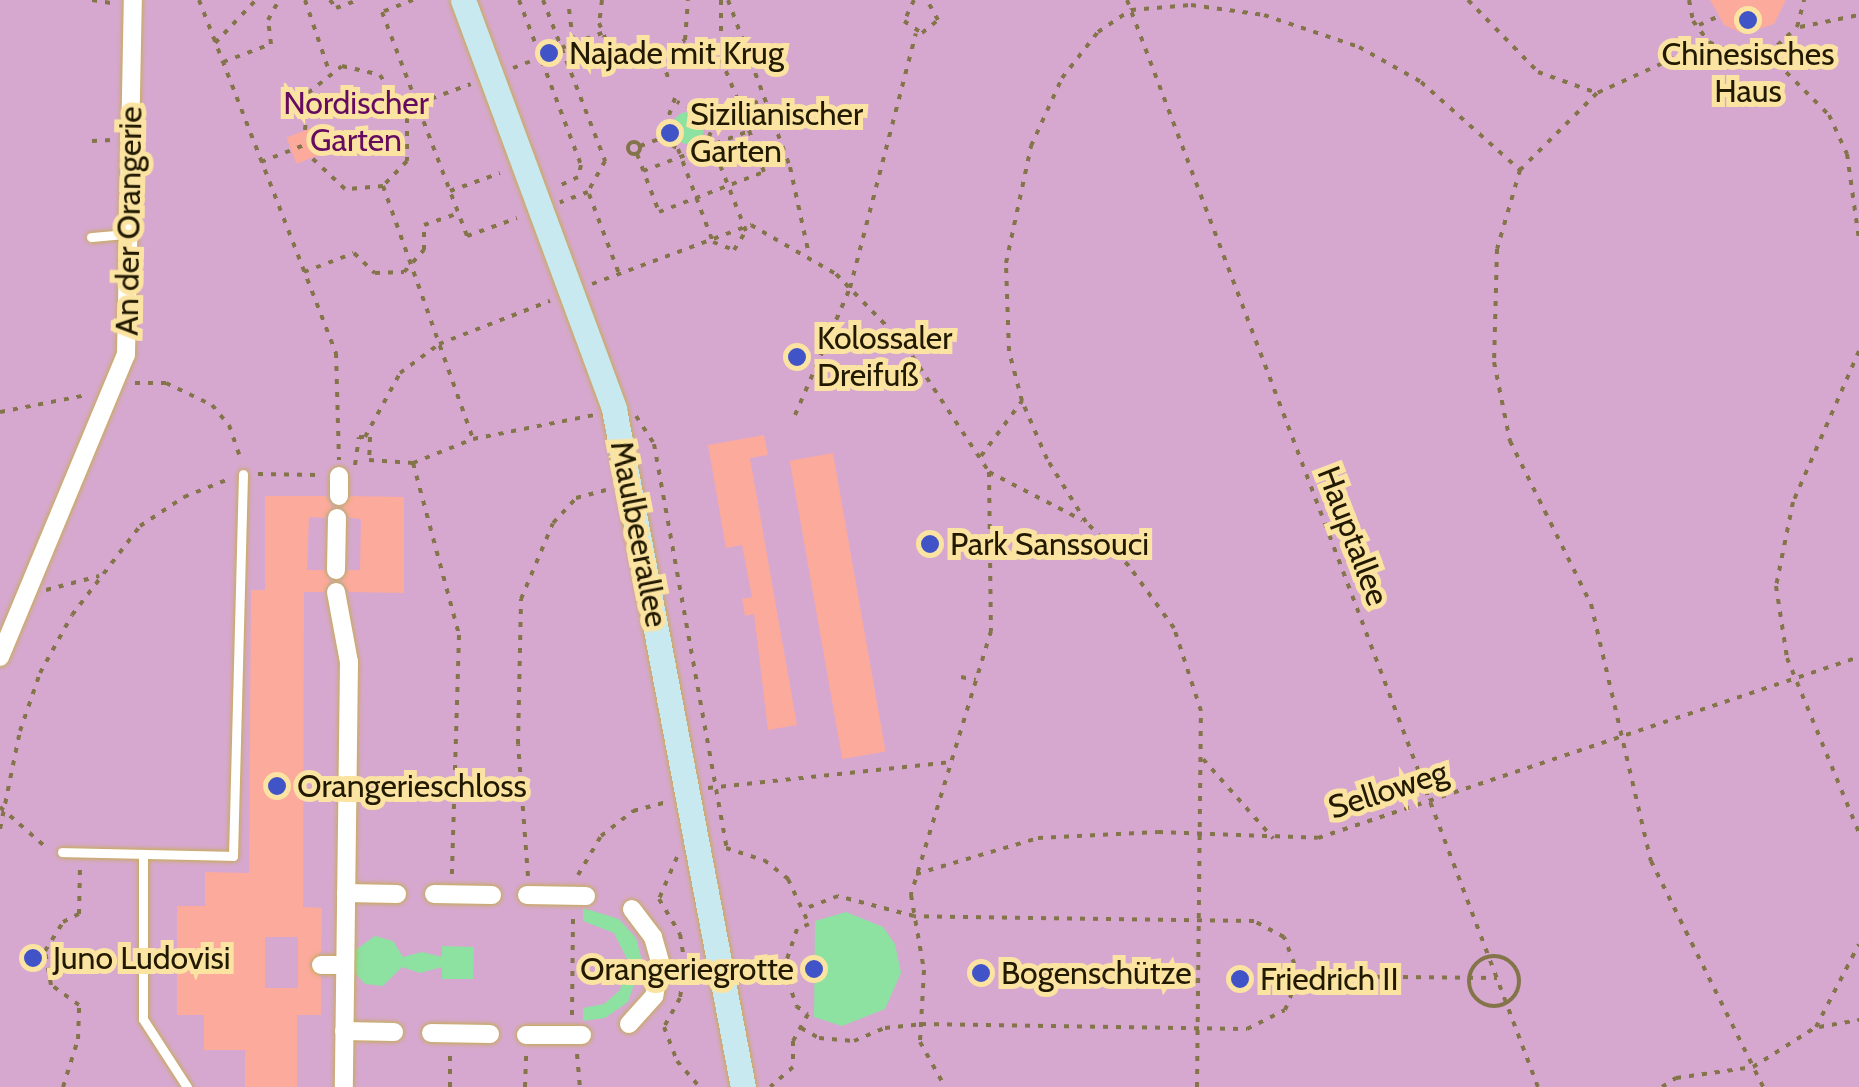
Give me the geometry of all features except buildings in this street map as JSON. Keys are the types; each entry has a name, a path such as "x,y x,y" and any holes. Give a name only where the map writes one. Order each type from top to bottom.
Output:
{"street":[{"name":"Maulbeerallee","path":"463,0 614,408 743,1087"},
{"name":"An der Orangerie","path":"0,657 115,388 128,336 132,2"},
{"path":"338,496 340,476"},
{"path":"336,570 338,518"},
{"path":"336,592 348,662 344,1087"},
{"path":"346,893 397,894"},
{"path":"442,894 492,895"},
{"path":"526,895 580,896"},
{"path":"640,1021 661,994 666,965 662,940 646,907"},
{"path":"321,965 345,966"},
{"path":"344,1031 394,1032"},
{"path":"440,1033 490,1034"},
{"path":"526,1035 577,1035"}],"lane":[{"path":"91,237 131,234"},
{"path":"62,852 233,856 243,474"},
{"path":"144,854 143,1019 187,1087"}],"path":[{"path":"92,0 132,2"},
{"path":"0,829 1,808 40,673 100,575 160,510 243,474 340,476 336,353 200,0"},
{"path":"216,43 256,0"},
{"path":"222,62 271,44 268,20 279,0"},
{"path":"305,0 329,71"},
{"path":"330,0 336,8 358,0"},
{"path":"378,0 467,236 517,218"},
{"path":"382,12 414,0"},
{"path":"519,0 581,166 578,177 557,187"},
{"path":"542,0 604,161 588,192 579,196"},
{"path":"602,0 602,33 626,59 662,60 689,30 688,0"},
{"path":"721,0 722,33"},
{"path":"728,0 805,218 809,255"},
{"path":"794,416 850,288 916,32 904,15 914,0"},
{"path":"916,32 932,29 938,20 927,0"},
{"name":"Hauptallee","path":"1127,0 1538,1087"},
{"path":"1468,0 1538,72 1597,93"},
{"path":"1689,0 1696,26 1709,42 1739,56 1768,54 1797,27 1859,15"},
{"path":"1797,27 1804,0"},
{"path":"1198,1086 1201,712 1174,628 1128,566 1086,522 1047,459 1022,401 1009,350 1006,263 1031,146 1053,94 1084,48 1131,10 1166,4 1240,10 1359,47 1421,82 1520,170"},
{"path":"569,9 573,43 594,75"},
{"path":"1696,26 1717,16"},
{"path":"561,48 602,33"},
{"path":"1709,42 1597,93 1520,170 1497,250 1494,362 1510,441 1591,604 1618,742 1652,861 1762,1087"},
{"path":"1768,54 1811,94 1839,136 1859,239"},
{"path":"662,60 669,80"},
{"path":"721,60 741,108 764,172 659,212 629,145 640,146 661,138 676,100 716,117 741,108 764,99"},
{"path":"305,130 308,92 329,71 370,70 395,92 410,148 398,174 383,186 345,189 312,158"},
{"path":"661,138 681,157 712,239 722,250 734,250 744,241 744,227 712,145 716,117"},
{"path":"643,171 749,131"},
{"path":"261,162 312,142"},
{"path":"636,154 640,146"},
{"path":"450,192 500,173"},
{"path":"383,186 472,439"},
{"path":"588,192 618,274"},
{"path":"304,272 354,253 375,273 411,268 424,250 424,225 458,213"},
{"path":"358,462 364,436 400,373 439,344 744,227 809,255 850,288 905,345 989,472 991,631 916,874 914,916 924,970 920,1042 945,1087"},
{"path":"1859,352 1780,548 1778,622 1794,676 1859,833"},
{"path":"0,412 115,388 166,383 190,390 229,425 243,474"},
{"path":"981,456 1022,401"},
{"path":"364,436 369,460 412,463 472,439 614,408"},
{"path":"644,419 654,444 728,848"},
{"path":"412,463 460,635 442,894"},
{"path":"989,472 1086,522"},
{"path":"526,895 518,744 521,599 553,523 576,498 631,488"},
{"path":"26,591 100,575"},
{"name":"Selloweg","path":"916,874 1038,838 1318,838 1618,742 1794,676 1859,656"},
{"path":"961,678 976,680"},
{"path":"1203,759 1274,838"},
{"path":"718,787 952,762"},
{"path":"580,1087 580,896 602,836 633,811 690,797"},
{"path":"1,808 38,843 62,852"},
{"path":"63,1087 78,1039 79,1005 52,984 45,951 63,922 79,914 80,852"},
{"path":"801,1028 819,1038 854,1040 886,1028 921,1024 1198,1028 1267,1024 1292,1000 1298,976 1292,949 1276,930 1254,921 914,916 838,896 802,910"},
{"path":"1816,1028 1859,944"},
{"path":"1488,957 1507,960 1517,973 1517,989 1506,1003 1477,999 1469,978 1488,957"},
{"path":"1298,976 1496,978"},
{"path":"1662,1087 1676,1078 1753,1067 1816,1028 1859,1020"},
{"path":"640,1021 664,1027 677,1061 700,1087"},
{"path":"440,1033 450,1087"},
{"path":"525,1087 526,1035"}],"green space":[{"name":"Park Sanssouci","path":"0,0 1859,0 1859,1087 0,1087"}],"shaded area":[{"path":"688,112 700,116 704,128 700,140 688,144 676,140 672,128 676,116"},
{"path":"583,908 619,919 636,938 642,961 628,1002 605,1018 583,1021 583,1008 604,1004 620,990 628,961 614,933 583,921"},
{"path":"846,912 883,927 895,944 901,973 885,1009 842,1026 814,1017 815,921"},
{"path":"375,936 393,941 403,957 422,952 442,957 442,946 474,947 473,979 442,979 442,967 420,973 402,967 383,986 365,984 355,973 354,951"}],"place":[{"name":"Chinesisches Haus","path":"1748,20"},
{"name":"Najade mit Krug","path":"549,53"},
{"name":"Sizilianischer Garten","path":"670,133"},
{"name":"Kolossaler Dreifuß","path":"797,357"},
{"name":"Park Sanssouci","path":"930,544"},
{"name":"Orangerieschloss","path":"277,786"},
{"name":"Juno Ludovisi","path":"33,958"},
{"name":"Orangeriegrotte","path":"814,969"},
{"name":"Bogenschütze","path":"981,973"},
{"name":"Friedrich II","path":"1240,979"}],"park label":[{"name":"Nordischer Garten","path":"356,122"}]}
